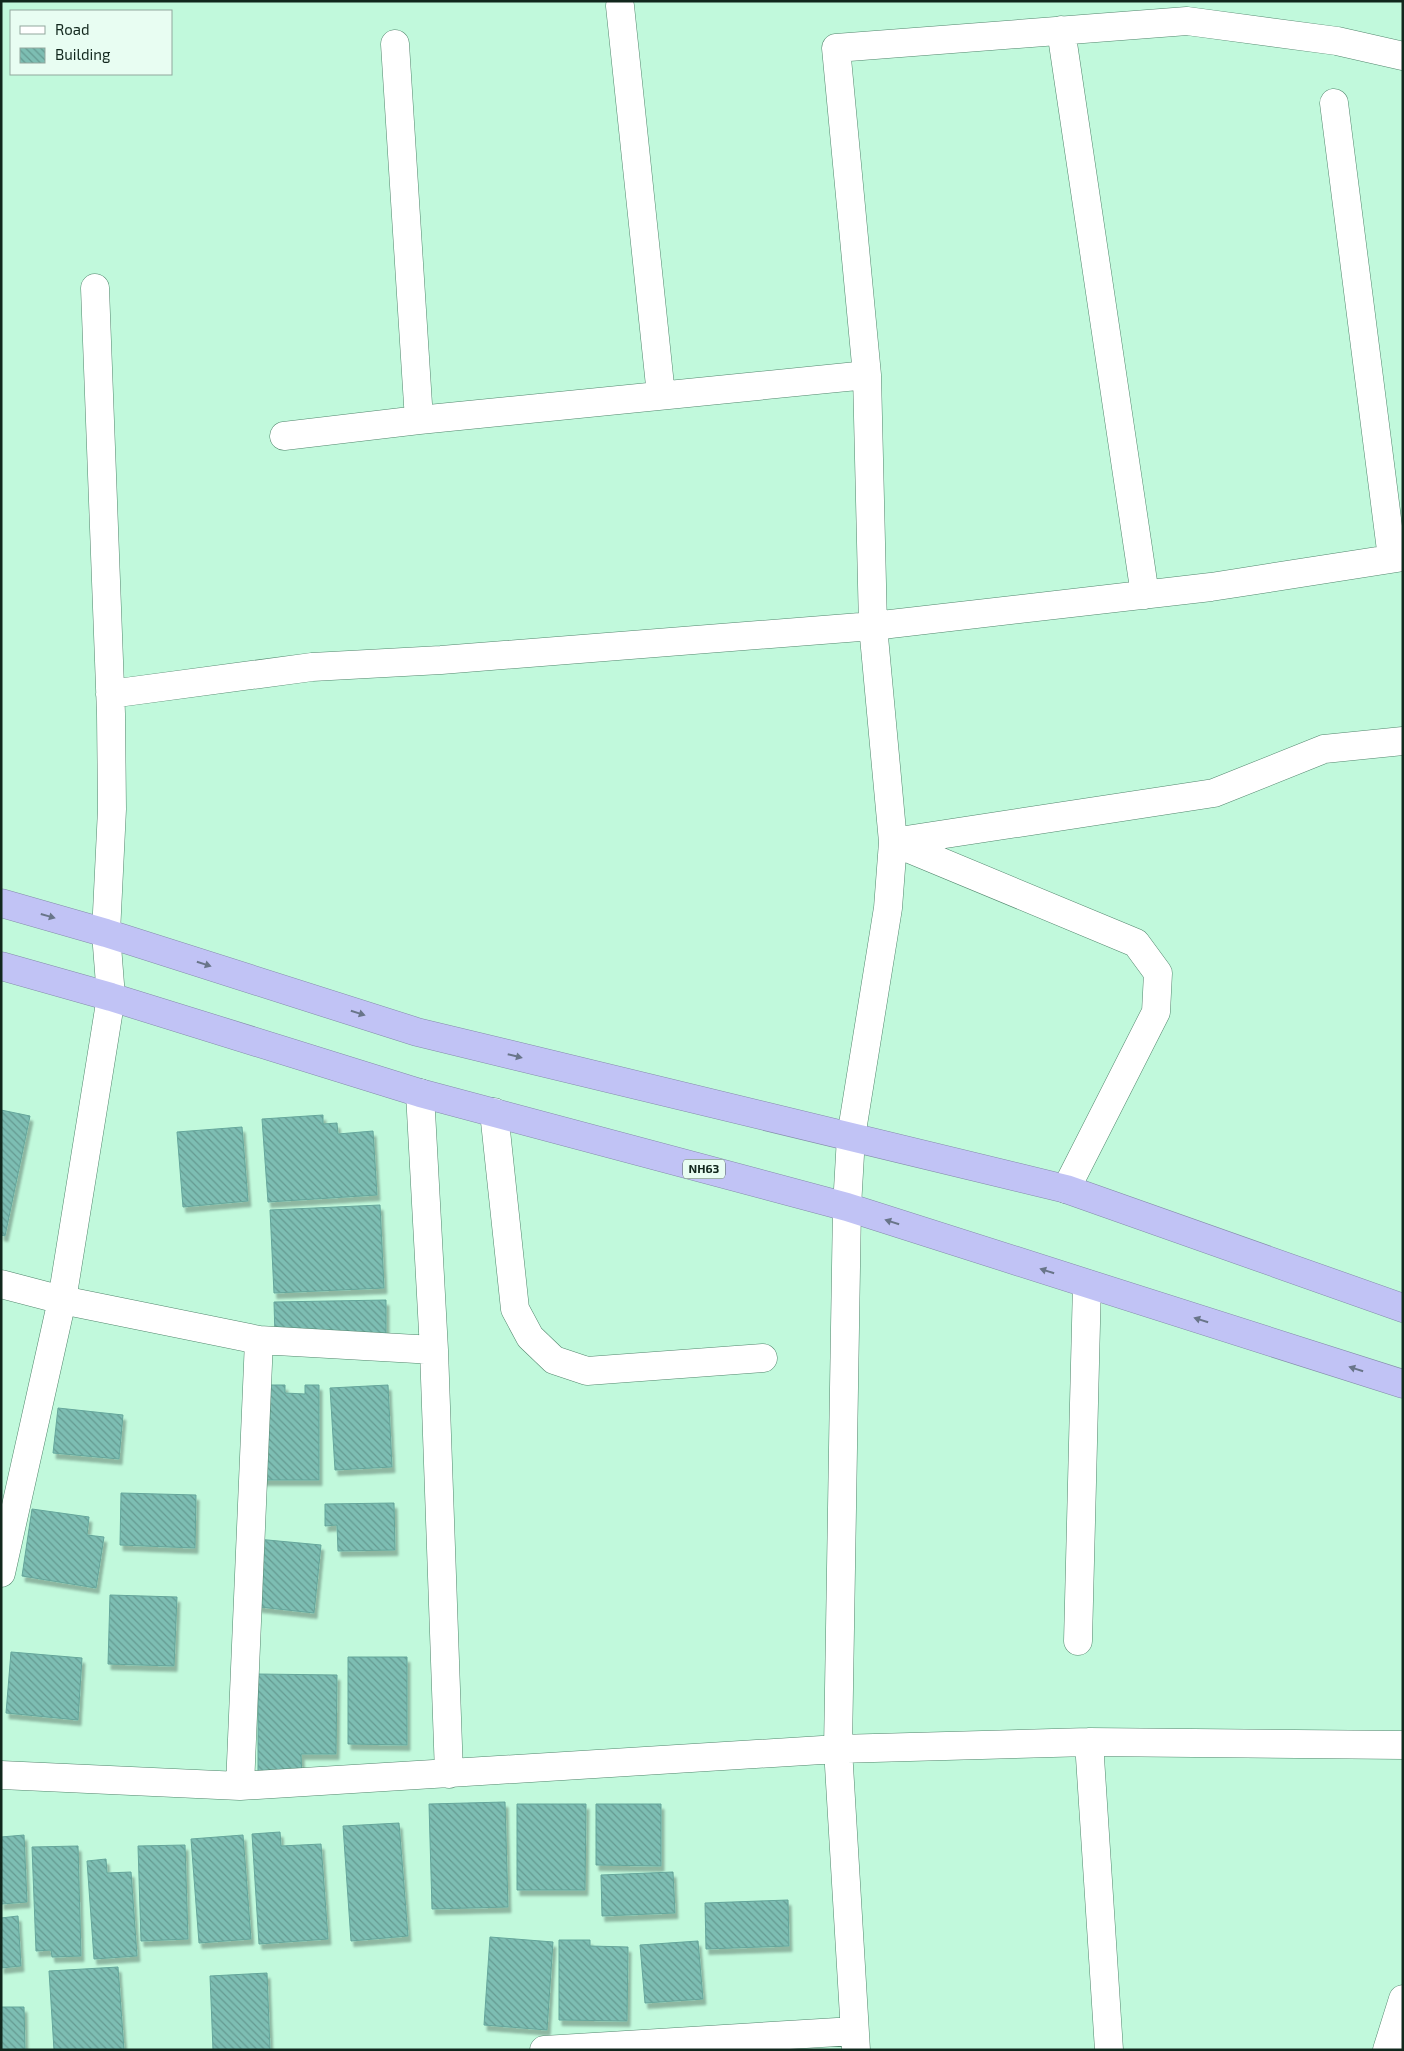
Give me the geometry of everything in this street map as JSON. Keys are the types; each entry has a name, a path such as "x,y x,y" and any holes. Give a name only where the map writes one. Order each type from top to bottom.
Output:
{"highway":[{"path":"1,903 106,933 418,1032 1066,1189 1403,1308"},
{"name":"NH63","path":"1,966 111,997 420,1093 847,1207 1403,1384"}],"street":[{"path":"620,6 660,396"},
{"path":"544,2050 855,2040 838,1749 847,1207 851,1137 888,908 893,842 873,626 867,375 836,48 1187,21 1337,41 1403,56"},
{"path":"1061,30 1145,595"},
{"path":"395,44 419,420"},
{"path":"110,694 160,689 211,680 312,667 441,660 873,626 1211,587 1397,557 1334,103"},
{"path":"1,1573 62,1300 111,997 106,933 112,809 110,694 95,288"},
{"path":"284,436 419,420 867,375"},
{"path":"893,842 1214,793 1324,749 1403,741"},
{"path":"893,842 1136,943 1158,973 1156,1012 1066,1189"},
{"path":"420,1093 434,1350 449,1774"},
{"path":"494,1112 515,1309 530,1337 554,1360 587,1370 763,1358"},
{"path":"1,1284 62,1300 259,1340 434,1350"},
{"path":"1078,1640 1087,1284"},
{"path":"240,1786 259,1340"},
{"path":"1089,1742 1109,2050"},
{"path":"1,1775 240,1786 838,1749 1089,1742 1403,1745"},
{"path":"1387,2050 1403,1999"}],"building":[{"path":"1,1110 30,1116 5,1236 1,1235"},
{"path":"323,1115 323,1124 337,1123 338,1134 373,1131 377,1195 268,1202 262,1119"},
{"path":"242,1127 248,1201 183,1207 177,1132"},
{"path":"380,1205 384,1288 274,1293 270,1210"},
{"path":"386,1300 386,1336 275,1337 274,1302"},
{"path":"262,1385 285,1385 285,1393 305,1394 305,1385 319,1385 319,1480 262,1480"},
{"path":"388,1385 392,1467 335,1470 330,1388"},
{"path":"58,1408 123,1415 119,1459 53,1453"},
{"path":"121,1493 196,1495 195,1548 120,1545"},
{"path":"394,1503 395,1550 338,1551 337,1525 325,1526 325,1504"},
{"path":"32,1509 89,1517 87,1535 104,1537 96,1588 22,1576"},
{"path":"257,1539 321,1545 314,1613 251,1606"},
{"path":"110,1595 177,1597 174,1666 108,1664"},
{"path":"11,1652 82,1658 78,1720 6,1713"},
{"path":"348,1657 407,1657 407,1745 348,1744"},
{"path":"258,1674 337,1675 336,1754 301,1754 302,1777 258,1776"},
{"path":"505,1802 508,1907 432,1909 429,1804"},
{"path":"517,1804 586,1804 585,1890 517,1890"},
{"path":"596,1804 661,1804 661,1866 596,1865"},
{"path":"399,1823 408,1936 351,1941 343,1826"},
{"path":"280,1832 281,1846 321,1844 328,1939 259,1944 252,1834"},
{"path":"24,1835 27,1902 1,1904 1,1837"},
{"path":"243,1835 251,1939 199,1943 191,1839"},
{"path":"185,1845 188,1939 141,1941 138,1846"},
{"path":"78,1846 81,1956 52,1957 51,1950 36,1951 32,1847"},
{"path":"106,1859 107,1873 131,1872 137,1956 94,1959 87,1861"},
{"path":"673,1872 675,1913 602,1916 601,1875"},
{"path":"788,1900 789,1946 706,1949 705,1903"},
{"path":"18,1916 21,1966 1,1968 1,1918"},
{"path":"490,1937 553,1942 547,2030 484,2025"},
{"path":"559,1940 590,1940 590,1946 628,1947 627,2021 559,2020"},
{"path":"698,1941 703,1999 645,2003 640,1945"},
{"path":"118,1967 124,2050 54,2050 49,1971"},
{"path":"267,1973 270,2050 213,2050 210,1976"},
{"path":"1,2007 24,2007 25,2050 1,2050"}]}
